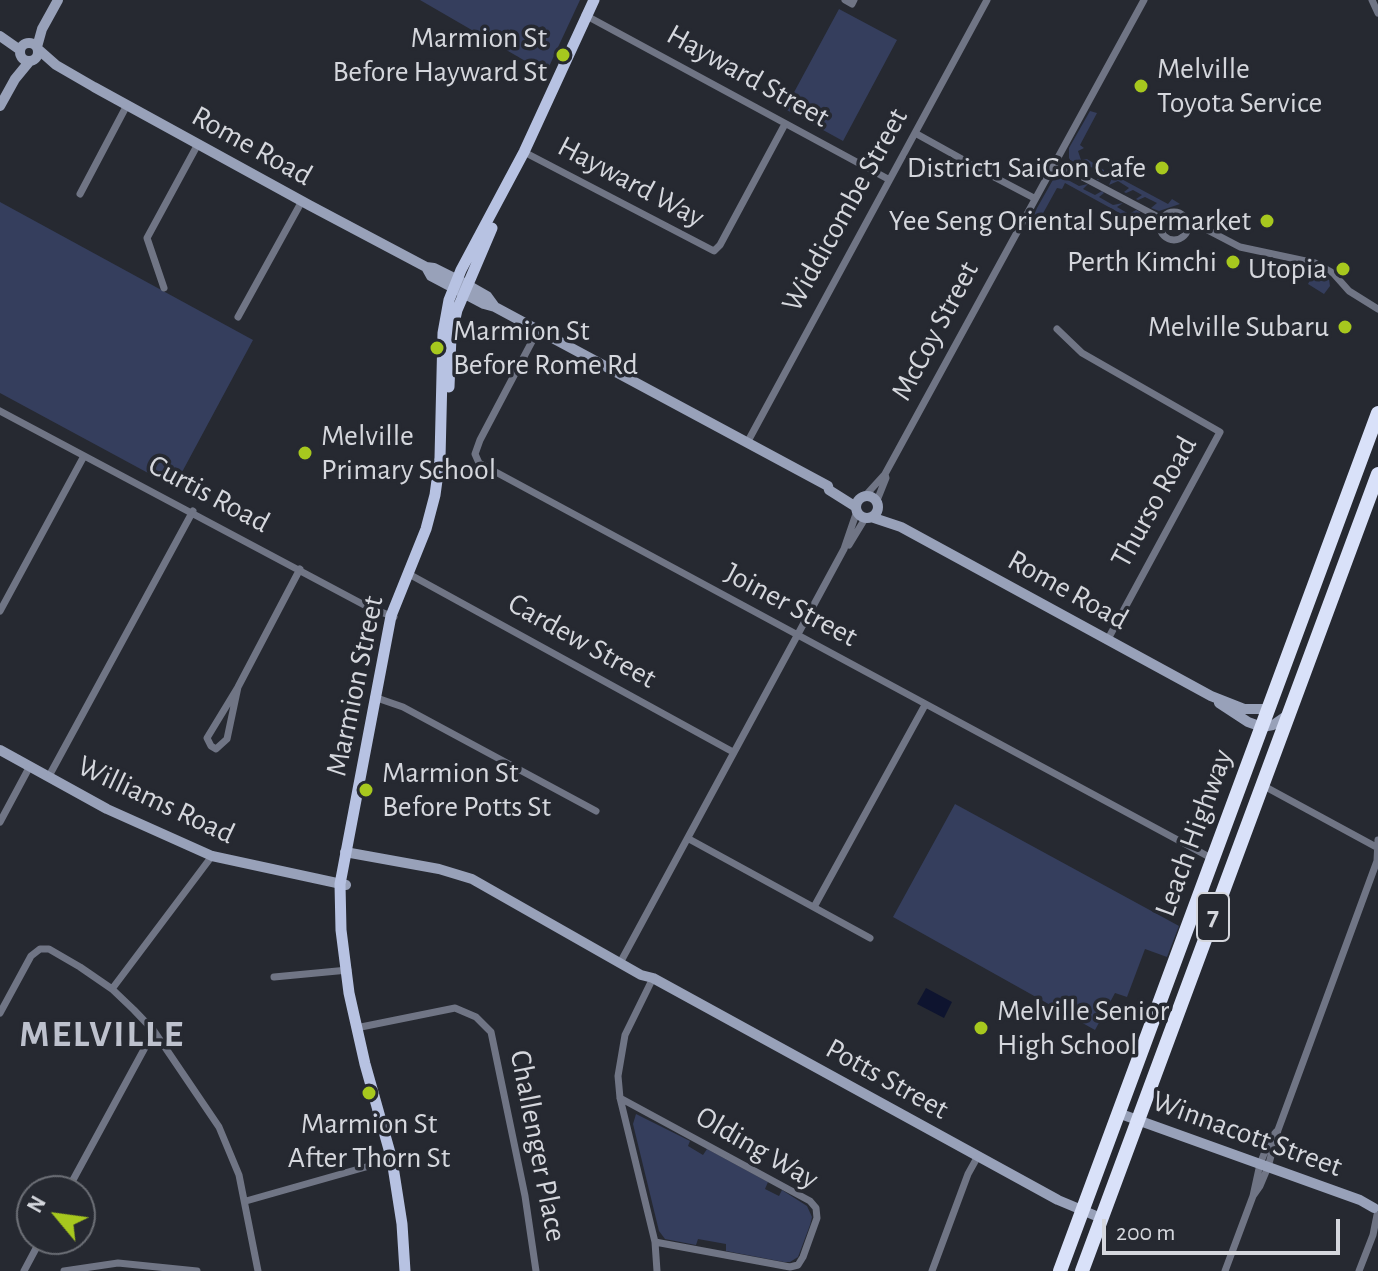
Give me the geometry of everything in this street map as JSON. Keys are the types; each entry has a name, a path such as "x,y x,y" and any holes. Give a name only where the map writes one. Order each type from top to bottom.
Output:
{"highway":[{"name":"Leach Highway","path":"1060,1271 1378,413"},
{"name":"Leach Highway","path":"1082,1271 1262,785 1375,492 1378,474"}],"main road":[{"name":"Marmion Street","path":"412,1271 408,1223 359,1027 348,970 343,885 394,616 433,527 442,492 447,453 451,336 460,286 526,154 594,0"},
{"name":"Marmion Street","path":"588,17 600,0"},
{"name":"Marmion Street","path":"394,1159 405,1271"}],"street":[{"path":"0,106 58,0"},
{"name":"Widdicombe Street","path":"747,443 987,0"},
{"name":"McCoy Street","path":"621,961 1144,0"},
{"path":"1372,0 1378,13"},
{"name":"Hayward Street","path":"588,17 888,179"},
{"name":"Rome Road","path":"3,38 426,267 431,276 460,286 1211,696 1244,709 1269,709"},
{"path":"80,194 127,105"},
{"name":"Hayward Way","path":"526,154 714,251 785,124"},
{"path":"915,133 969,163"},
{"path":"164,288 147,238 198,144"},
{"path":"1054,162 1162,219"},
{"path":"977,168 1034,198"},
{"path":"238,317 302,201"},
{"path":"1176,211 1183,214 1188,223 1182,237 1170,239 1161,231 1162,219 1168,213 1176,211"},
{"path":"1188,223 1196,224 1240,247 1315,263 1333,273 1349,291 1378,309"},
{"name":"Thurso Road","path":"1057,329 1082,353 1220,432 1108,639"},
{"name":"Joiner Street","path":"538,330 480,440 475,454 479,463 1213,859"},
{"name":"Curtis Road","path":"0,411 193,511 368,607 394,616"},
{"path":"0,611 84,456"},
{"name":"McCoy Street","path":"866,507 885,474"},
{"path":"1352,483 1375,492"},
{"path":"49,776 193,511"},
{"path":"238,687 227,739 216,749 207,738 238,687 300,569"},
{"name":"Cardew Street","path":"410,574 733,752"},
{"name":"Rome Road","path":"1211,696 1231,712 1262,727"},
{"path":"377,698 403,707 596,811"},
{"path":"814,907 925,705"},
{"path":"1262,727 1273,725 1289,714"},
{"name":"Williams Road","path":"0,750 125,818 212,856 343,885"},
{"path":"0,822 30,766"},
{"path":"1225,1271 1253,1196 1253,1184 1264,1166 1270,1139 1278,1130 1377,861 1378,845 1262,785"},
{"path":"689,839 870,938"},
{"name":"Potts Street","path":"348,853 452,872 472,879 978,1156 1101,1218"},
{"path":"112,989 212,856"},
{"path":"0,1013 31,956 40,949 57,952 112,989 154,1031 219,1127 239,1175 258,1271"},
{"path":"274,977 348,970"},
{"path":"653,978 625,1035 618,1076 620,1098 655,1242 657,1271"},
{"name":"Challenger Place","path":"359,1027 455,1008 476,1017 491,1032 525,1196 536,1271"},
{"path":"76,1175 154,1031"},
{"name":"Olding Way","path":"620,1098 810,1201 816,1208 817,1218 803,1257 798,1265 790,1267 655,1242"},
{"name":"Winnacott Street","path":"1118,1113 1360,1200 1377,1211"},
{"path":"932,1271 968,1174 978,1156"},
{"path":"246,1201 394,1159"},
{"path":"1359,1271 1373,1235 1377,1211"},
{"path":"64,1271 126,1263 197,1271"}],"shaded area":[{"path":"420,0 580,0 546,73"},
{"path":"839,9 897,40 843,141 785,109"},
{"path":"1090,111 1097,113 1080,145 1084,148 1078,151 1081,160 1087,159 1104,170 1104,176 1099,180 1100,172 1091,167 1085,171 1073,165 1069,158 1069,148"},
{"path":"1116,169 1114,175 1168,204 1172,199 1180,204 1159,211 1151,208 1157,203 1145,197 1136,199 1142,195 1133,190 1124,192 1129,188 1118,181 1109,185"},
{"path":"1063,173 1074,175 1068,180 1079,186 1088,184 1083,189 1095,195 1102,191 1104,193 1099,197 1113,205 1123,203 1117,207 1129,214 1136,210 1140,212 1136,222 1065,183 1062,189 1057,188 1042,220 1036,217 1037,208 1054,178"},
{"path":"0,202 253,340 174,487 0,393"},
{"path":"1285,266 1311,274 1314,269 1329,279 1330,286 1324,294 1308,284 1311,278 1299,276"},
{"path":"955,804 1179,926 1167,957 1145,949 1127,997 1115,993 1095,1030 893,917"},
{"path":"926,988 952,1002 944,1018 917,1004"},
{"path":"636,1114 690,1141 688,1146 703,1155 707,1149 768,1182 765,1189 779,1196 782,1190 807,1206 812,1217 798,1257 784,1262 726,1251 726,1244 698,1239 696,1245 665,1239 659,1231 633,1124"}],"place":[{"name":"Marmion St Before Hayward St","path":"563,55"},
{"name":"Melville Toyota Service","path":"1141,86"},
{"name":"District1 SaiGon Cafe","path":"1162,168"},
{"name":"Yee Seng Oriental Supermarket","path":"1267,221"},
{"name":"Perth Kimchi","path":"1233,262"},
{"name":"Utopia","path":"1343,269"},
{"name":"Melville Subaru","path":"1345,327"},
{"name":"Marmion St Before Rome Rd","path":"437,348"},
{"name":"Melville Primary School","path":"305,453"},
{"name":"Marmion St Before Potts St","path":"366,790"},
{"name":"Melville Senior High School","path":"981,1028"},
{"name":"Marmion St After Thorn St","path":"369,1093"}],"district":[{"name":"MELVILLE","path":"102,1035"}]}
